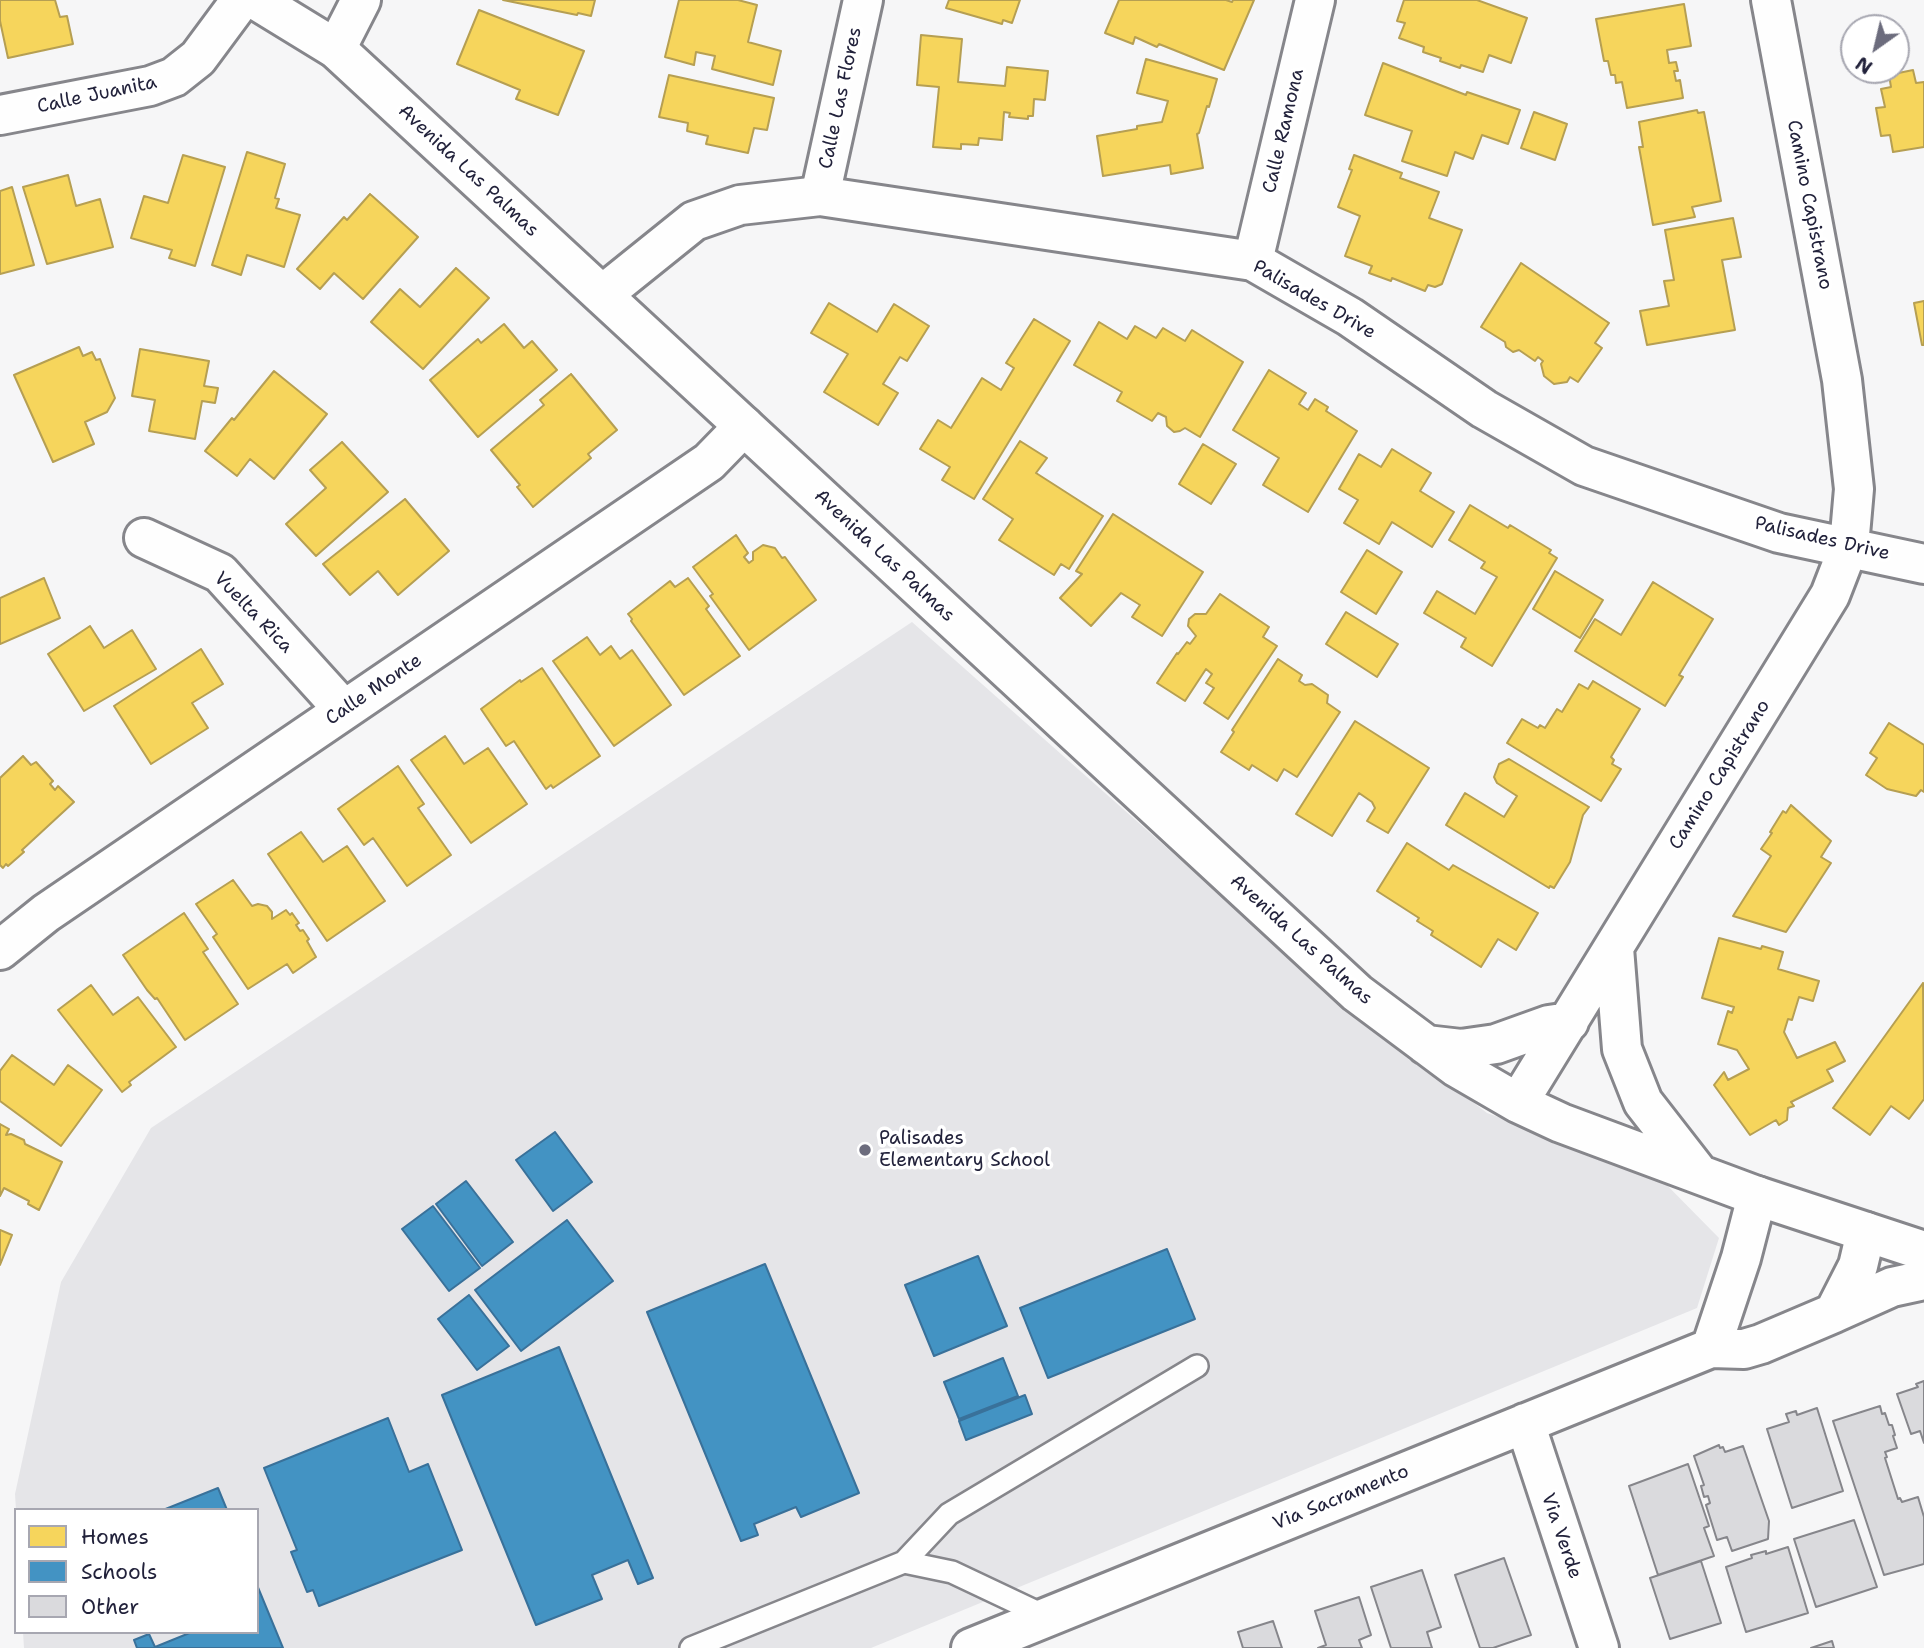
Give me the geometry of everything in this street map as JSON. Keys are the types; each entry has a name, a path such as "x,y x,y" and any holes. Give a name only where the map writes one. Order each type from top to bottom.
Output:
{"street":[{"name":"Calle Juanita","path":"0,115 150,86 174,78 198,58 242,0"},
{"name":"Avenida Las Palmas","path":"256,0 336,49 1357,993 1457,1067 1518,1103"},
{"path":"336,49 360,0"},
{"name":"Calle Las Flores","path":"820,196 863,0"},
{"name":"Calle Ramona","path":"1253,261 1315,0"},
{"name":"Camino Capistrano","path":"1518,1103 1830,596 1849,547 1854,489 1842,380 1771,0"},
{"name":"Palisades Drive","path":"602,295 694,221 740,205 820,196 1253,261 1350,317 1484,409 1584,466 1779,533 1924,564"},
{"name":"Calle Monte","path":"0,950 46,913 709,461 744,426"},
{"name":"Vuelta Rica","path":"144,538 220,573 344,710"},
{"path":"1614,948 1622,1049 1643,1102 1699,1174"},
{"path":"1426,1045 1461,1048 1496,1044 1549,1025 1569,1022"},
{"path":"1518,1103 1561,1123 1757,1196 1924,1251"},
{"path":"1711,1348 1741,1258 1757,1196"},
{"path":"1834,1312 1858,1266 1866,1232"},
{"name":"Via Sacramento","path":"994,1643 1045,1616 1711,1348 1744,1349 1892,1287 1924,1280"},
{"name":"Via Verde","path":"1525,1423 1599,1648"}],"lane":[{"path":"691,1648 904,1562 949,1514 1197,1366"},
{"path":"904,1562 952,1572 1045,1616"}],"shaded area":[{"name":"Palisades Elementary School","path":"912,622 1324,987 1487,1113 1655,1173 1719,1238 1697,1308 871,1648 24,1648 23,1634 259,1634 259,1508 16,1508 15,1494 61,1282 151,1128"}],"building: Homes":[{"path":"0,0 55,0 60,17 67,16 73,44 8,58 0,21"},
{"path":"503,0 595,0 591,16"},
{"path":"679,0 738,0 757,5 748,42 781,51 773,85 712,69 715,56 696,52 694,65 665,57"},
{"path":"949,0 1020,0 1012,23 1003,20 1002,24 946,8"},
{"path":"1119,0 1254,0 1224,70 1159,44 1157,47 1135,37 1133,44 1105,33"},
{"path":"1404,0 1477,0 1527,18 1511,63 1489,55 1483,72 1440,61 1441,58 1423,52 1424,47 1399,38 1405,23 1397,21"},
{"path":"1684,4 1691,46 1667,50 1669,63 1676,62 1678,71 1674,71 1676,81 1680,80 1683,98 1627,108 1622,82 1616,83 1608,61 1604,61 1596,19"},
{"path":"479,10 584,51 558,115 516,99 520,90 457,64"},
{"path":"921,35 962,39 958,82 1005,86 1007,67 1048,71 1045,100 1034,99 1033,116 1028,116 1028,119 1009,117 1010,113 1004,112 1002,140 979,138 978,145 961,144 961,149 933,147 939,87 917,85"},
{"path":"1146,59 1217,79 1197,134 1203,168 1171,174 1170,165 1103,176 1097,136 1162,122 1168,101 1137,93"},
{"path":"1383,63 1466,95 1467,92 1520,110 1508,144 1482,135 1473,159 1455,152 1447,176 1402,161 1412,131 1365,115"},
{"path":"1913,70 1916,83 1924,82 1924,147 1893,152 1890,135 1881,136 1876,108 1885,107 1881,89 1891,87 1890,84 1910,84 1910,71"},
{"path":"669,75 774,98 767,130 754,128 748,153 706,144 708,136 687,131 688,123 659,117"},
{"path":"1697,110 1698,113 1704,112 1721,201 1692,207 1695,217 1653,225 1639,147 1643,147 1639,122"},
{"path":"1534,112 1567,124 1555,160 1521,148"},
{"path":"247,152 285,164 275,198 279,199 276,208 300,215 284,267 247,255 241,275 212,265"},
{"path":"183,155 225,167 195,266 169,258 172,250 131,238 144,196 168,203"},
{"path":"1354,155 1402,173 1400,178 1439,192 1429,218 1462,230 1442,284 1435,287 1428,285 1425,291 1392,278 1391,281 1369,273 1372,266 1345,256 1360,216 1338,207 1352,170 1349,169"},
{"path":"68,175 76,206 100,199 113,247 47,264 23,187"},
{"path":"12,187 34,265 0,274 0,191"},
{"path":"370,194 418,237 363,299 334,273 320,289 297,269 344,217 347,220"},
{"path":"1733,218 1741,257 1722,260 1735,330 1647,345 1640,311 1669,306 1664,281 1674,280 1665,230"},
{"path":"1521,263 1609,323 1595,343 1602,348 1578,382 1570,377 1567,382 1554,384 1544,376 1541,364 1543,361 1538,357 1535,361 1519,350 1513,352 1506,347 1505,342 1481,327"},
{"path":"456,268 489,298 423,369 371,322 400,289 420,307"},
{"path":"1924,301 1924,345 1922,345 1914,303"},
{"path":"829,303 877,332 894,304 929,326 907,361 900,357 883,384 898,393 878,425 824,392 848,354 811,333"},
{"path":"1034,319 1070,341 974,499 942,480 950,467 920,449 938,420 951,428 982,378 1001,390 1014,368 1006,363"},
{"path":"1099,322 1127,339 1135,326 1156,338 1163,328 1185,341 1192,330 1243,362 1200,437 1185,428 1174,432 1167,426 1166,417 1158,413 1152,421 1117,401 1122,392 1074,365"},
{"path":"504,324 524,348 532,341 557,370 478,437 430,380 478,339 481,343"},
{"path":"79,347 83,356 92,352 96,360 100,359 115,398 107,412 85,422 94,444 53,462 14,375"},
{"path":"140,349 209,361 204,386 218,388 215,403 202,401 195,439 149,431 155,400 132,396"},
{"path":"1269,370 1306,393 1299,404 1308,410 1315,399 1328,407 1326,411 1357,431 1308,512 1263,485 1279,458 1233,430"},
{"path":"274,371 327,414 274,479 250,459 237,476 205,451"},
{"path":"571,374 617,430 588,454 591,458 533,507 517,487 520,485 491,450 544,405 540,400"},
{"path":"1020,441 1047,458 1036,473 1103,516 1069,569 1061,564 1054,575 999,540 1013,519 983,499"},
{"path":"342,442 388,492 316,556 286,524 326,488 310,470"},
{"path":"1203,444 1236,464 1211,504 1179,484"},
{"path":"1392,449 1431,473 1420,491 1454,512 1432,547 1392,522 1379,544 1344,523 1358,500 1339,489 1359,454 1381,467"},
{"path":"405,499 449,551 398,595 378,571 350,595 323,564"},
{"path":"1470,505 1508,528 1510,525 1551,550 1549,553 1557,558 1492,666 1461,647 1466,638 1424,613 1437,591 1475,614 1497,577 1481,568 1485,562 1449,540"},
{"path":"1113,514 1203,572 1162,636 1132,617 1140,605 1121,593 1091,626 1060,598 1082,574 1076,571"},
{"path":"736,535 748,553 744,557 749,563 753,560 753,552 763,545 775,548 782,558 785,557 816,600 749,650 710,596 713,594 693,567"},
{"path":"1367,550 1402,572 1376,614 1341,592"},
{"path":"1555,571 1603,600 1580,638 1533,609"},
{"path":"44,578 60,618 0,644 0,598"},
{"path":"688,578 709,606 706,609 740,656 684,695 628,614 670,581 675,587"},
{"path":"1653,582 1713,619 1679,675 1683,677 1665,706 1575,651 1595,619 1621,635"},
{"path":"1220,594 1269,627 1263,637 1277,646 1228,719 1204,703 1214,688 1206,683 1212,674 1206,669 1185,701 1157,683 1177,653 1196,636 1188,626 1189,619 1195,614 1206,614"},
{"path":"1346,612 1398,644 1377,677 1326,644"},
{"path":"90,626 104,648 132,630 156,669 84,711 48,654"},
{"path":"587,637 600,655 611,646 620,659 632,650 671,705 614,746 553,661"},
{"path":"201,649 223,684 192,703 208,728 151,764 114,706"},
{"path":"1278,659 1302,675 1299,681 1305,685 1312,684 1328,695 1327,703 1340,712 1297,777 1284,769 1277,781 1252,765 1249,770 1221,752 1234,732 1232,730"},
{"path":"542,668 600,756 553,788 551,785 546,789 514,741 506,746 481,709 520,680 521,682"},
{"path":"1593,681 1640,709 1611,757 1614,760 1612,764 1621,769 1601,801 1507,743 1522,719 1538,728 1540,725 1545,728 1557,709 1562,712 1579,684 1588,689"},
{"path":"1355,721 1429,768 1388,833 1367,821 1375,808 1372,802 1359,793 1332,836 1296,814"},
{"path":"1889,723 1924,745 1924,792 1921,790 1916,796 1887,789 1866,775 1877,758 1870,753"},
{"path":"445,736 464,764 488,748 527,804 471,843 411,760"},
{"path":"23,756 31,765 36,762 53,781 50,784 55,790 58,786 74,802 22,850 24,852 3,868 0,865 0,778"},
{"path":"1509,759 1589,807 1583,815 1570,862 1554,888 1549,888 1446,825 1465,793 1504,817 1517,796 1497,783 1494,777 1499,764"},
{"path":"398,766 424,804 418,808 451,855 407,886 373,838 364,845 338,809"},
{"path":"1791,805 1831,841 1821,857 1831,863 1786,932 1733,916 1771,856 1761,849 1783,811 1786,813"},
{"path":"301,832 323,862 347,846 385,901 327,941 268,854"},
{"path":"1407,843 1449,870 1453,865 1538,913 1516,950 1498,939 1481,967 1431,935 1433,931 1417,921 1419,918 1377,891"},
{"path":"233,880 252,906 267,906 272,912 272,919 286,910 290,915 292,913 299,923 296,925 309,939 307,941 316,957 293,973 287,964 248,989 213,937 217,934 196,904"},
{"path":"184,913 208,949 203,952 238,1004 185,1040 157,998 147,990 123,955"},
{"path":"1719,938 1783,952 1778,969 1819,981 1813,1001 1799,997 1792,1020 1788,1019 1784,1032 1797,1058 1835,1042 1845,1061 1827,1070 1833,1081 1791,1102 1794,1106 1788,1108 1787,1120 1779,1125 1776,1120 1750,1135 1714,1085 1724,1072 1728,1080 1749,1069 1737,1050 1718,1044 1728,1011 1732,1013 1734,1007 1702,998"},
{"path":"1923,983 1924,1099 1909,1119 1891,1106 1870,1135 1833,1108"},
{"path":"91,985 113,1015 138,997 176,1047 129,1082 131,1085 122,1092 58,1010"},
{"path":"12,1055 54,1085 68,1065 102,1090 61,1146 0,1101 0,1071"},
{"path":"0,1124 9,1129 6,1135 11,1134 24,1140 25,1144 62,1162 39,1210 28,1204 29,1201 4,1188 0,1196"},
{"path":"0,1230 12,1235 0,1265"}],"building: Schools":[{"path":"555,1132 592,1182 553,1211 516,1160"},
{"path":"466,1181 513,1242 482,1266 436,1204"},
{"path":"433,1206 480,1268 449,1291 402,1229"},
{"path":"567,1220 613,1281 521,1351 475,1290"},
{"path":"1167,1249 1195,1319 1048,1378 1020,1308"},
{"path":"978,1256 1007,1326 934,1356 905,1285"},
{"path":"765,1264 859,1493 801,1517 796,1507 754,1524 758,1535 741,1541 647,1312"},
{"path":"469,1295 509,1346 477,1370 438,1319"},
{"path":"559,1347 653,1578 638,1584 628,1560 592,1575 602,1599 536,1625 442,1395"},
{"path":"1003,1358 1018,1396 959,1419 944,1382"},
{"path":"1025,1395 1032,1414 966,1440 959,1421"},
{"path":"388,1418 409,1472 428,1464 462,1550 319,1606 313,1590 307,1592 291,1552 297,1550 264,1468"},
{"path":"218,1488 226,1508 168,1508"},
{"path":"259,1590 283,1648 137,1648 134,1640 149,1634 155,1647 187,1634 259,1634"}],"building: Other":[{"path":"1924,1381 1924,1443 1920,1431 1911,1434 1897,1394 1918,1387 1916,1384"},
{"path":"1880,1406 1895,1435 1893,1436 1897,1448 1885,1452 1885,1458 1898,1499 1902,1502 1918,1497 1924,1517 1924,1564 1884,1575 1833,1421"},
{"path":"1817,1408 1843,1491 1792,1508 1767,1429 1789,1422 1786,1414 1796,1411 1797,1415"},
{"path":"1719,1445 1725,1452 1743,1446 1769,1521 1768,1539 1732,1551 1727,1537 1717,1540 1706,1505 1710,1503 1708,1496 1704,1497 1701,1486 1704,1485 1694,1456"},
{"path":"1688,1464 1709,1526 1704,1528 1714,1556 1658,1575 1629,1486"},
{"path":"1854,1520 1877,1587 1816,1607 1794,1539"},
{"path":"1788,1547 1808,1613 1746,1632 1726,1567 1752,1558 1751,1555 1766,1551 1766,1554"},
{"path":"1504,1558 1531,1635 1493,1648 1480,1648 1455,1575"},
{"path":"1701,1561 1721,1623 1670,1639 1650,1578"},
{"path":"1422,1570 1441,1627 1427,1632 1432,1648 1391,1648 1371,1587"},
{"path":"1359,1597 1371,1635 1359,1640 1362,1648 1318,1648 1326,1645 1315,1611"},
{"path":"1273,1621 1282,1648 1243,1648 1238,1632"},
{"path":"1832,1641 1834,1648 1811,1648"}],"place":[{"name":"Palisades Elementary School","path":"865,1150"}]}
